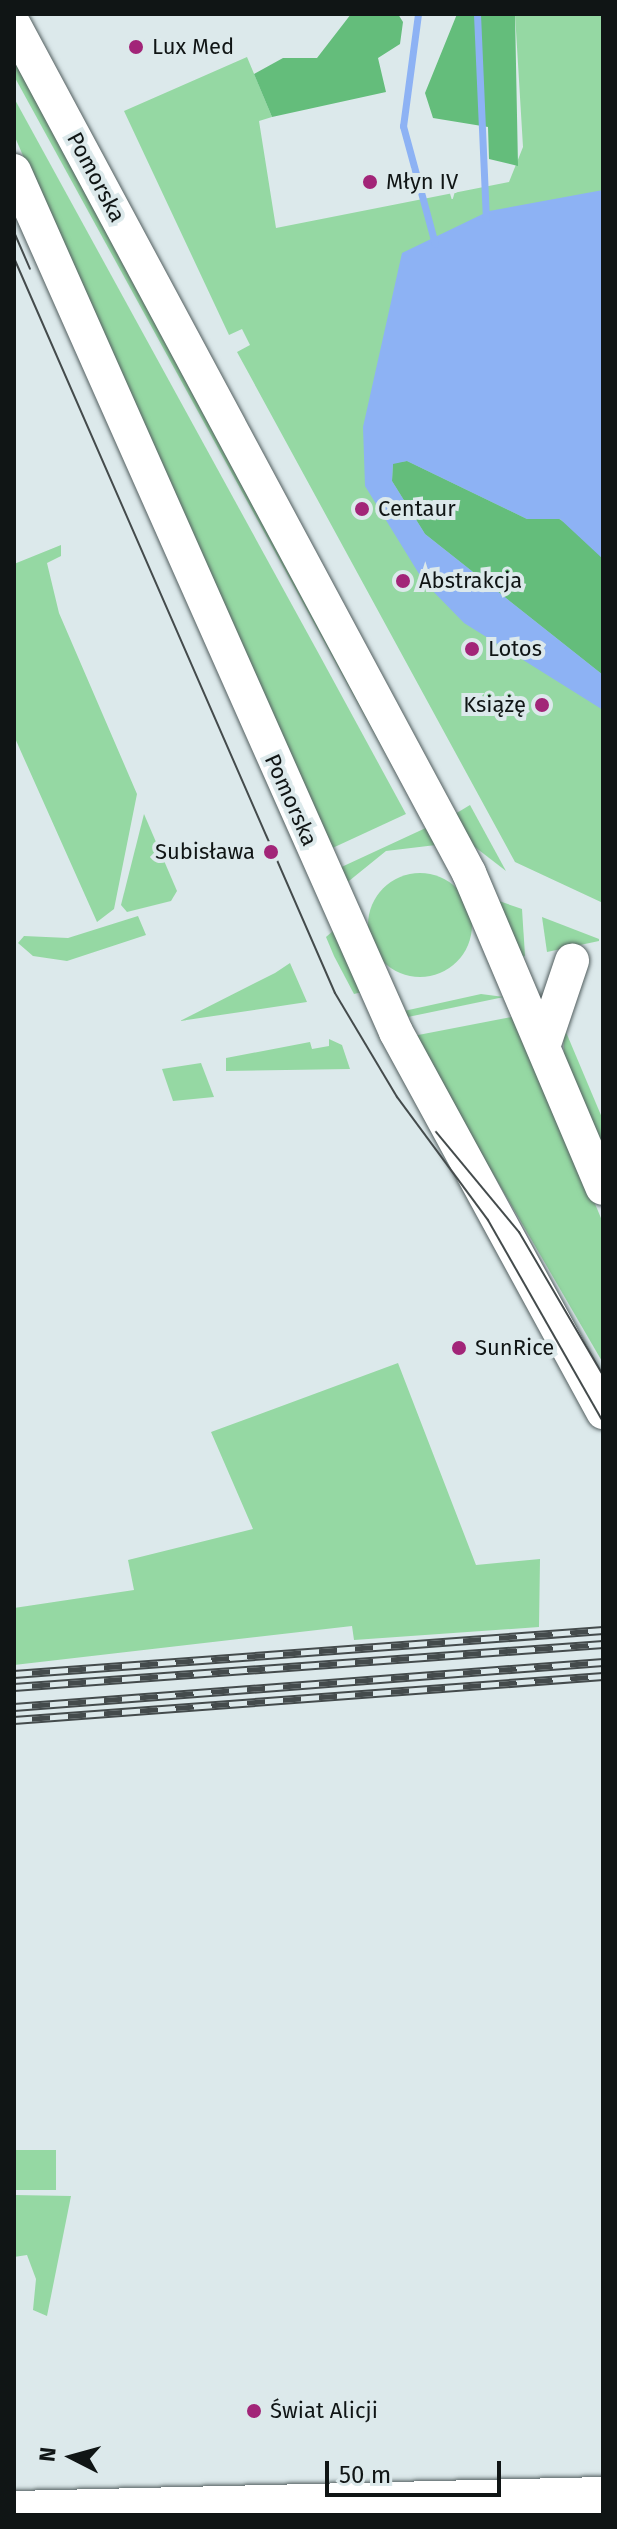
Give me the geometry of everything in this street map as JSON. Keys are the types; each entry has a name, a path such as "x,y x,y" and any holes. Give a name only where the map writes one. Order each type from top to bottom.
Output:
{"main road":[{"name":"Pomorska","path":"14,25 457,849 544,1044 603,1188"},
{"name":"Pomorska","path":"14,171 396,1032 603,1412"},
{"path":"544,1044 572,961"},
{"path":"14,2510 603,2496"}],"green space":[{"path":"351,14 398,14 403,22 400,44 378,58 386,92 272,117 254,74 283,58 317,58"},
{"path":"457,14 515,14 518,166 489,159 488,127 433,118 425,93"},
{"path":"515,14 603,14 603,903 515,862 237,352 250,345 242,329 229,335 124,111 247,57 272,117 259,121 276,228 509,182 523,147"},
{"path":"14,52 416,809 14,76"},
{"path":"14,98 406,814 326,851 14,135"},
{"path":"407,461 527,519 559,519 580,532 603,559 603,675 425,534 392,481 393,463"},
{"path":"61,545 61,556 47,563 59,613 137,794 114,909 97,922 14,736 14,564"},
{"path":"470,805 506,871 471,844 455,814"},
{"path":"144,814 177,891 171,901 127,912 121,905"},
{"path":"430,826 436,845 386,851 344,885 335,870"},
{"path":"420,873 440,877 457,888 468,905 472,925 468,945 457,962 440,973 420,977 400,973 383,962 372,945 368,925 372,905 383,888 400,877"},
{"path":"499,901 522,909 525,956 521,957"},
{"path":"138,916 146,935 67,961 33,956 18,943 24,936 68,938"},
{"path":"542,917 599,939 599,941 547,952"},
{"path":"333,931 362,992 354,994 334,956 326,937"},
{"path":"290,963 307,1002 180,1021 275,973"},
{"path":"481,994 504,997 403,1018 404,1011"},
{"path":"517,1016 603,1223 603,1363 413,1036"},
{"path":"563,1025 603,1120 603,1151 564,1057"},
{"path":"329,1039 342,1045 350,1069 226,1071 226,1058 310,1042 312,1049 329,1046"},
{"path":"201,1063 214,1097 173,1101 162,1069"},
{"path":"398,1363 476,1565 540,1559 539,1627 354,1640 352,1626 14,1665 14,1608 134,1590 128,1560 253,1529 211,1432"},
{"path":"14,2150 56,2150 56,2190 14,2190"},
{"path":"14,2195 71,2196 47,2316 33,2310 36,2279 27,2255 14,2257"}],"water":[{"path":"603,190 603,559 560,519 527,519 407,461 393,464 392,481 425,534 603,675 603,710 464,623 424,582 365,486 363,427 402,253 489,211"}],"waterway":[{"path":"418,14 403,126 435,244"},
{"path":"477,14 486,218"}],"tram line":[{"path":"14,232 30,269"},
{"path":"14,258 335,993 397,1097 488,1220 603,1422"},
{"path":"436,1132 519,1232 603,1375"}],"railway":[{"path":"14,1674 603,1630"},
{"path":"14,1687 603,1644"},
{"path":"14,1707 603,1662"},
{"path":"14,1720 603,1676"}],"place":[{"name":"Lux Med","path":"136,47"},
{"name":"Młyn IV","path":"370,182"},
{"name":"Centaur","path":"362,509"},
{"name":"Abstrakcja","path":"403,581"},
{"name":"Lotos","path":"472,649"},
{"name":"Książę","path":"542,705"},
{"name":"Subisława","path":"271,852"},
{"name":"SunRice","path":"459,1348"},
{"name":"Świat Alicji","path":"254,2411"}]}
